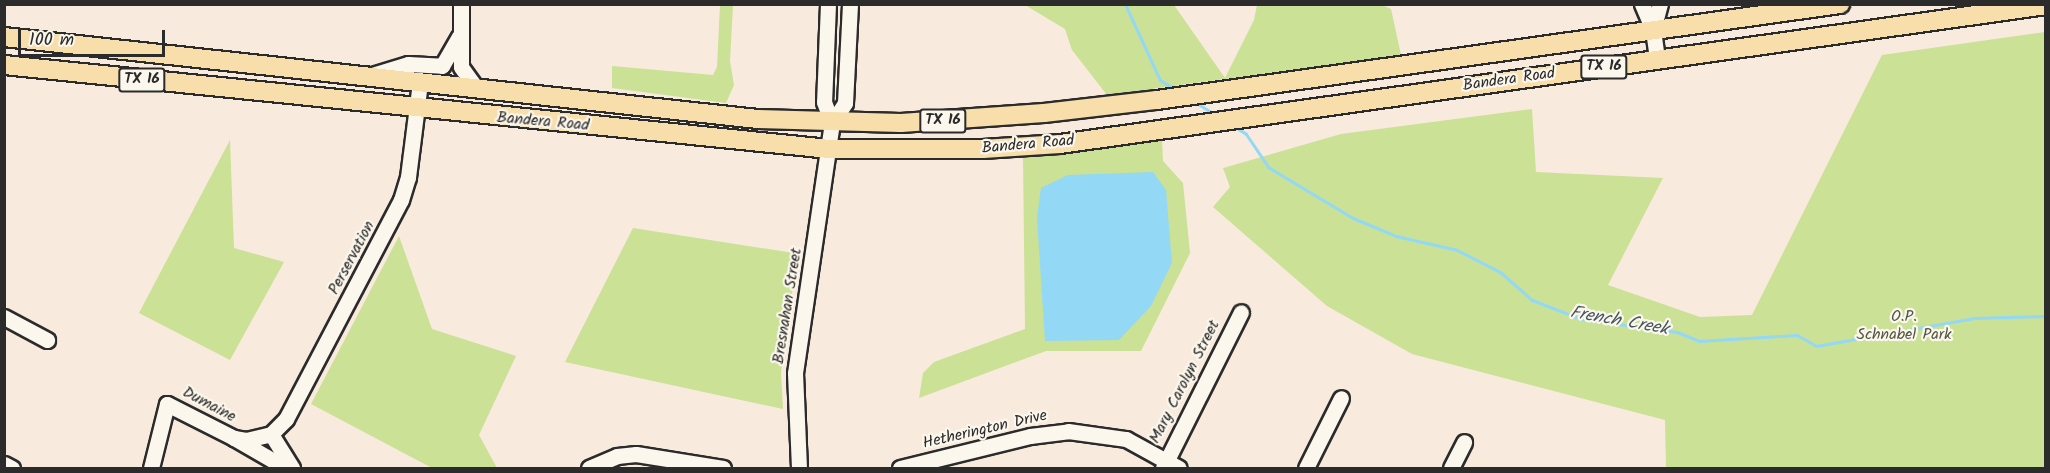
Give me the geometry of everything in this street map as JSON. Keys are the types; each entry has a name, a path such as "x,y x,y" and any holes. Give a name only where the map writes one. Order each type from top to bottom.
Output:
{"main road":[{"name":"Bandera Road","path":"4,37 758,119 832,123 960,120 1157,100 1840,4"},
{"name":"Bandera Road","path":"4,65 417,110 830,149 983,149 1060,144 1253,117 1657,59 1954,11 2046,5"},
{"path":"1315,78 1320,107"}],"street":[{"path":"461,4 459,37 461,67 477,89"},
{"path":"828,4 824,102 832,123"},
{"path":"832,123 845,103 850,4"},
{"path":"1642,4 1653,30 1657,59"},
{"path":"1653,30 1662,11 1660,4"},
{"path":"367,76 408,64 442,66 459,37"},
{"name":"Perservation","path":"271,434 292,408 399,206 408,177 420,82"},
{"name":"Bresnahan Street","path":"799,468 795,373 830,149 832,123"},
{"name":"Mary Carolyn Street","path":"1169,466 1241,312"},
{"path":"4,317 47,340"},
{"path":"1306,468 1341,398"},
{"name":"Dumaine","path":"152,468 167,404 286,468"},
{"name":"Hetherington Drive","path":"900,468 929,465 1068,431 1126,439 1169,466"},
{"path":"271,434 291,468"},
{"name":"Dumaine","path":"234,438 254,440 271,434"},
{"path":"1451,468 1464,442"},
{"path":"589,468 617,456 636,454 723,468"},
{"path":"4,464 12,468"}],"green space":[{"path":"720,5 733,5 730,61 734,85 726,103 612,88 612,66 713,75 717,67"},
{"path":"1025,5 1174,5 1225,78 1254,20 1257,5 1382,5 1391,9 1401,55 1107,95 1072,50 1065,29"},
{"name":"O.P. Schnabel Park","path":"2045,32 2045,468 1666,468 1665,420 1412,354 1327,306 1213,207 1230,187 1223,168 1341,134 1532,109 1536,172 1663,178 1608,285 1700,317 1752,315 1882,55"},
{"path":"230,140 234,248 284,262 230,360 139,313"},
{"path":"1162,140 1163,161 1183,183 1190,253 1141,351 1046,351 919,398 923,373 934,362 1025,329 1023,156"},
{"path":"633,228 800,254 787,317 781,373 783,409 565,362"},
{"path":"399,236 432,329 516,356 479,435 497,468 432,468 311,404"}],"water":[{"path":"1153,172 1166,190 1172,263 1151,306 1119,340 1045,341 1037,218 1041,188 1068,175"}],"waterway":[{"name":"French Creek","path":"1125,4 1160,80 1176,90"},
{"name":"French Creek","path":"1195,102 1214,114"},
{"name":"French Creek","path":"1235,127 1246,134 1268,167 1353,218 1396,236 1457,250 1500,272 1532,300 1581,319 1677,332 1699,341 1797,335 1816,346 1975,318 2046,316"}]}
